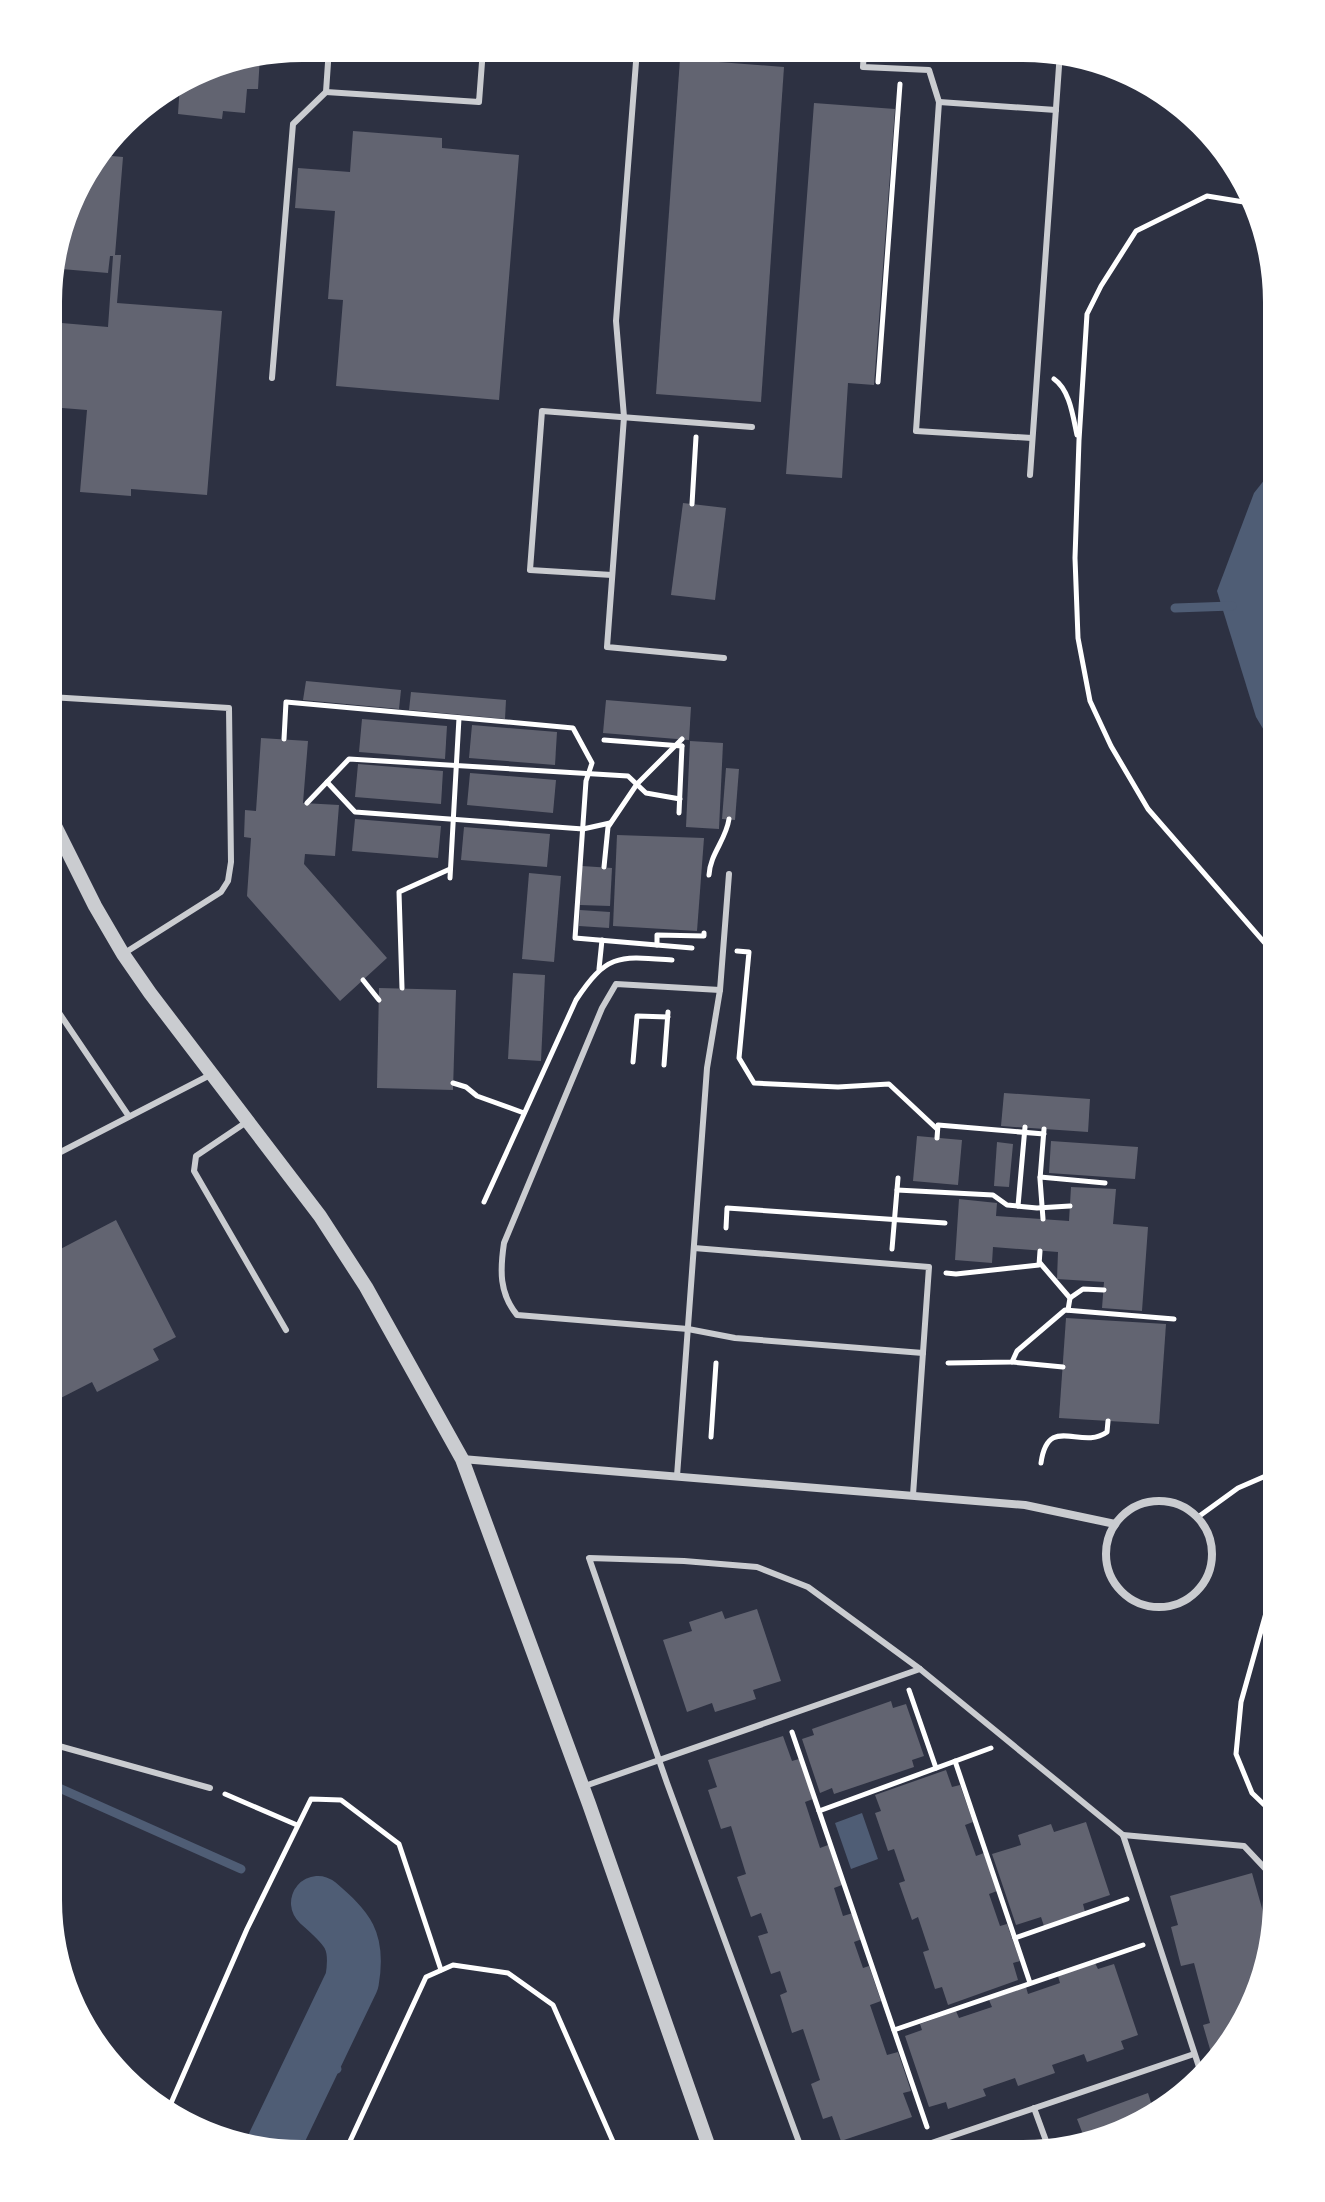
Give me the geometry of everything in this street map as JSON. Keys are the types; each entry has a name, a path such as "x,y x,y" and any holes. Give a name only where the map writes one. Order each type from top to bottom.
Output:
{"street":[{"path":"62,840 123,954 320,1216 366,1287 462,1459 706,2140"},
{"path":"462,1459 1025,1505 1115,1524"},
{"path":"1155,1500 1179,1504 1198,1517 1211,1538 1213,1562 1204,1584 1192,1597 1176,1606 1158,1608 1140,1605 1125,1596 1112,1580 1106,1562 1107,1542 1115,1524 1132,1507 1155,1500"}],"lane":[{"path":"863,62 863,67 929,70 939,102 916,431 1032,438"},
{"path":"272,378 293,124 326,92 328,63"},
{"path":"326,92 479,102 482,63"},
{"path":"636,63 616,321 624,417 607,647 724,658"},
{"path":"1030,475 1059,65"},
{"path":"939,102 1056,110"},
{"path":"612,575 530,570 542,411 752,427"},
{"path":"62,698 229,708 231,862 228,881 221,892 123,954"},
{"path":"677,1476 707,1068 720,990 729,874"},
{"path":"720,990 616,984 602,1008 504,1243 500,1269 502,1287 509,1305 517,1315 688,1329 735,1338 923,1353"},
{"path":"62,1017 128,1115"},
{"path":"62,1151 212,1074"},
{"path":"248,1121 196,1156 194,1171 286,1330"},
{"path":"694,1248 929,1267 913,1495"},
{"path":"798,2140 659,1760 589,1558 757,1567 808,1587 920,1669 1123,1835 1198,2064"},
{"path":"582,1787 920,1669"},
{"path":"62,1747 210,1788"},
{"path":"1123,1835 1244,1846 1262,1865"},
{"path":"938,2140 1194,2054"},
{"path":"1034,2108 1045,2138"}],"path":[{"path":"878,382 900,83"},
{"path":"1241,202 1207,196 1136,231 1087,314 1075,558 1077,625 1090,701 1111,746 1148,809 1263,940"},
{"path":"1037,374 1061,384 1069,401 1079,440"},
{"path":"692,504 697,423"},
{"path":"284,739 286,702 573,728 592,763 583,829 575,938 692,948"},
{"path":"450,878 459,718"},
{"path":"604,740 679,746"},
{"path":"604,867 610,823 637,784 679,746"},
{"path":"679,746 679,813"},
{"path":"307,803 349,759 628,776 646,793 680,799"},
{"path":"327,782 355,812 583,829 610,823"},
{"path":"709,876 710,861 729,822 719,824"},
{"path":"402,988 399,892 450,869"},
{"path":"657,945 657,935 704,936 705,921"},
{"path":"599,970 602,940"},
{"path":"672,963 674,946"},
{"path":"736,951 749,952 739,1058 754,1083 838,1087 889,1084 937,1129"},
{"path":"363,980 379,1000"},
{"path":"633,1062 637,1016 668,1015 664,1065"},
{"path":"453,1083 466,1087 477,1096 524,1113"},
{"path":"937,1138 938,1125 1044,1131 1040,1177 1043,1219"},
{"path":"1018,1206 1025,1130"},
{"path":"1040,1177 1105,1183"},
{"path":"892,1264 898,1178"},
{"path":"897,1190 993,1195 1007,1205 1042,1208 1070,1206"},
{"path":"726,1228 727,1208 945,1223"},
{"path":"929,1270 956,1274 1039,1265 1040,1251"},
{"path":"1039,1262 1070,1298"},
{"path":"1068,1310 1070,1298 1083,1289 1104,1290"},
{"path":"1012,1362 1017,1351 1065,1310 1174,1319"},
{"path":"948,1363 1012,1362 1063,1367"},
{"path":"711,1437 716,1363"},
{"path":"1041,1463 1046,1443 1053,1438 1063,1435 1094,1439 1107,1432 1108,1421"},
{"path":"1198,1517 1238,1488 1262,1477"},
{"path":"1238,1478 1244,1484"},
{"path":"1262,1627 1241,1702 1236,1754 1252,1793 1262,1803"},
{"path":"904,1675 936,1768"},
{"path":"787,1716 931,2140"},
{"path":"819,1811 1009,1742"},
{"path":"955,1761 1030,1983"},
{"path":"210,1788 297,1825"},
{"path":"172,2101 247,1929 311,1799 341,1800 399,1844 441,1970"},
{"path":"1015,1938 1142,1894"},
{"path":"894,2030 1157,1940"},
{"path":"351,2140 426,1977 453,1965 508,1973 553,2005 612,2140"}],"water":[{"path":"1263,482 1263,728 1256,717 1217,591 1254,493"},
{"path":"862,1813 878,1859 851,1869 835,1823"}],"building":[{"path":"680,62 784,67 761,402 656,394"},
{"path":"259,66 258,89 247,89 245,113 223,111 222,119 178,114 182,94 210,80"},
{"path":"814,103 895,109 874,385 848,383 842,478 786,474"},
{"path":"353,131 442,138 442,148 519,155 499,400 336,386 343,300 328,299 335,211 295,208 298,168 350,172"},
{"path":"112,156 123,157 115,255 121,255 117,303 222,311 207,495 131,489 131,496 80,492 87,410 62,408 62,323 108,327 113,256 110,256 108,273 64,269 80,210"},
{"path":"683,503 726,508 715,600 671,595"},
{"path":"306,681 401,690 399,709 303,700"},
{"path":"411,692 506,700 505,719 409,710"},
{"path":"606,700 691,707 689,740 603,733"},
{"path":"362,719 447,726 445,759 359,752"},
{"path":"472,725 557,732 555,765 469,758"},
{"path":"261,738 308,741 303,803 339,805 335,856 305,854 304,864 387,958 340,1001 247,896 251,838 244,837 245,810 256,811"},
{"path":"690,741 723,743 719,829 686,827"},
{"path":"358,764 443,771 441,804 355,797"},
{"path":"726,768 739,769 735,820 722,819"},
{"path":"470,773 556,780 553,813 467,805"},
{"path":"355,819 441,826 438,858 352,851"},
{"path":"464,827 550,834 547,867 461,860"},
{"path":"617,835 704,838 697,931 613,926"},
{"path":"582,866 612,868 610,906 580,905"},
{"path":"529,873 561,876 554,962 522,959"},
{"path":"580,910 610,912 609,928 579,926"},
{"path":"513,973 545,975 541,1061 508,1059"},
{"path":"379,988 456,990 453,1090 377,1088"},
{"path":"1004,1093 1090,1099 1088,1132 1001,1126"},
{"path":"917,1136 962,1140 958,1185 913,1181"},
{"path":"1051,1141 1138,1147 1135,1179 1049,1173"},
{"path":"997,1142 1013,1144 1009,1187 994,1186"},
{"path":"1071,1187 1116,1189 1113,1224 1148,1227 1142,1311 1102,1308 1104,1282 1057,1279 1058,1252 993,1247 992,1263 955,1260 959,1199 997,1203 996,1216 1069,1221"},
{"path":"116,1220 176,1337 153,1349 159,1360 97,1392 92,1382 62,1397 62,1248"},
{"path":"1066,1318 1166,1324 1159,1424 1059,1418"},
{"path":"757,1609 781,1681 753,1690 756,1699 715,1712 712,1703 687,1712 663,1640 692,1631 689,1622 722,1611 725,1619"},
{"path":"891,1701 893,1708 906,1704 924,1756 912,1760 914,1767 834,1794 832,1788 820,1793 802,1739 814,1735 812,1729"},
{"path":"783,1736 792,1761 799,1759 813,1799 805,1802 820,1848 828,1845 842,1885 834,1888 843,1916 853,1913 862,1939 854,1942 863,1968 869,1966 881,2001 870,2005 887,2055 898,2052 911,2091 903,2093 912,2117 844,2140 841,2140 832,2116 823,2119 811,2084 820,2080 803,2029 792,2033 780,1995 787,1992 780,1971 771,1974 758,1936 768,1933 761,1913 751,1917 737,1877 746,1874 731,1826 721,1829 708,1790 717,1787 708,1760"},
{"path":"946,1770 952,1787 960,1785 973,1822 965,1825 976,1856 984,1853 997,1891 989,1894 1000,1926 1007,1924 1020,1961 1013,1963 1018,1980 948,2005 942,1987 935,1989 923,1952 929,1950 918,1917 912,1920 899,1883 905,1881 894,1849 888,1851 875,1813 881,1811 875,1795"},
{"path":"1086,1822 1110,1895 1083,1904 1085,1912 1044,1926 1041,1917 1016,1925 992,1854 1021,1845 1018,1835 1051,1824 1054,1832"},
{"path":"1252,1873 1262,1908 1255,1962 1245,1992 1231,2020 1210,2049 1203,2025 1210,2023 1194,1963 1181,1966 1171,1927 1178,1925 1170,1896"},
{"path":"1095,1963 1098,1969 1114,1964 1138,2035 1121,2041 1124,2049 1087,2062 1084,2054 1052,2065 1055,2073 1018,2086 1015,2078 983,2089 986,2096 948,2109 946,2102 929,2107 905,2036 922,2030 920,2024 956,2011 959,2018 992,2007 989,2000 1026,1987 1028,1994 1060,1983 1058,1976"},
{"path":"1148,2093 1151,2102 1115,2122 1082,2132 1077,2119"}],"waterway":[{"path":"1175,608 1232,606"},
{"path":"62,1789 241,1869"},
{"path":"277,2138 352,1981 354,1955 349,1936 318,1903"},
{"path":"315,2059 337,2069"}]}
